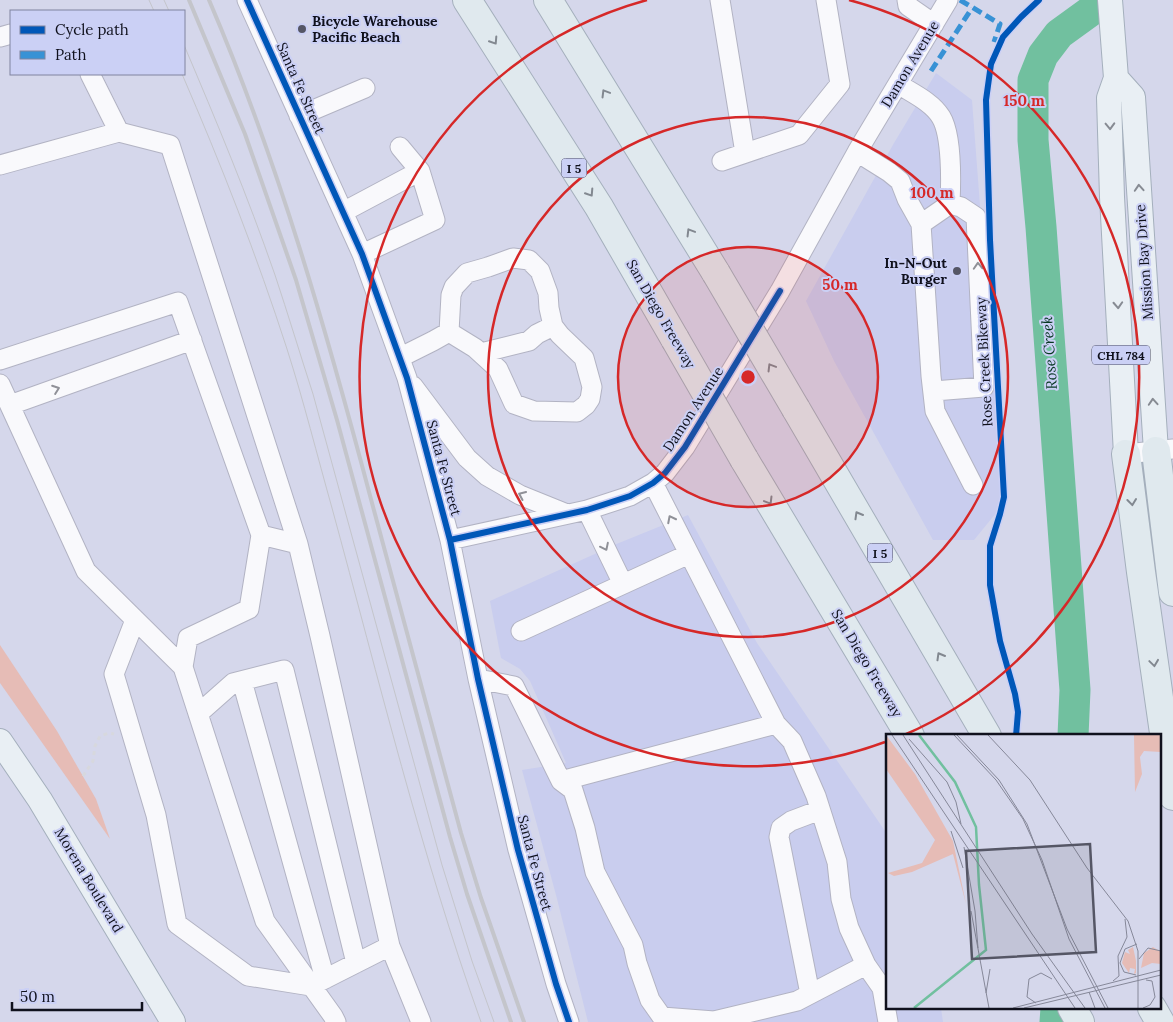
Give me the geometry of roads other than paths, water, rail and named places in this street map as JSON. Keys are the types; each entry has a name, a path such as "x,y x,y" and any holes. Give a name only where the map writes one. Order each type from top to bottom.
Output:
{"highway":[{"name":"San Diego Freeway","path":"467,0 599,207 744,459 909,734"},
{"name":"I 5","path":"548,0 716,273 986,734"},
{"path":"1165,450 1173,592"},
{"path":"1126,454 1173,796"},
{"path":"1073,1010 1080,1022"},
{"path":"1153,1010 1160,1022"}],"main road":[{"name":"Mission Bay Drive","path":"1110,0 1116,78 1109,98 1114,237 1126,454"},
{"name":"Mission Bay Drive","path":"1116,78 1133,97 1165,450"},
{"name":"Morena Boulevard","path":"0,741 45,808 173,1022"}],"street":[{"name":"Santa Fe Street","path":"247,0 362,254 401,357 450,540 478,679 518,850 556,984 569,1022"},
{"path":"720,0 746,153"},
{"path":"722,160 799,135 840,84 826,0"},
{"path":"906,0 908,6 934,24"},
{"name":"Damon Avenue","path":"450,540 587,510 630,496 653,483 665,473 685,447 780,291 857,152 948,0"},
{"path":"90,75 119,132"},
{"path":"898,84 930,105 941,117 946,132 951,174 950,204"},
{"path":"299,116 366,88"},
{"path":"0,165 119,132 170,145 298,544 390,946 420,1022"},
{"path":"362,254 435,220 420,171 400,147"},
{"path":"857,152 900,181 907,199 921,224 935,411 973,485"},
{"path":"343,212 420,171"},
{"path":"921,224 950,204 961,207 976,217 984,387 934,391"},
{"path":"513,258 529,260 540,271 548,293 553,326 584,358 588,367 592,387 590,399 577,412 534,411 514,404 498,369 475,348 450,332 451,295 454,287 467,273 488,268 513,258"},
{"path":"0,360 178,302 261,535 249,610 188,638 183,667 264,921 318,983"},
{"path":"480,352 529,341 537,334 553,326"},
{"path":"401,357 450,332"},
{"path":"10,405 192,340"},
{"path":"407,378 467,458 487,476 520,495 567,514"},
{"path":"0,384 86,571 183,667"},
{"path":"1126,454 1165,450"},
{"path":"653,483 776,724 792,741 816,796 837,862 842,898 849,928 866,965 882,988 888,1022"},
{"path":"587,510 624,584"},
{"path":"261,535 298,544"},
{"path":"521,631 689,554"},
{"path":"135,620 114,674 156,815 177,924 248,976 318,983 390,946"},
{"path":"198,714 233,683 284,670 356,963"},
{"path":"478,679 514,686 561,781 573,790 585,828 595,872 633,945 650,1000 662,1017 715,1021 797,1001 866,965"},
{"path":"242,681 318,983 336,1022"},
{"path":"561,781 776,724"},
{"path":"810,994 779,837 781,828 791,821 820,810"}],"waterway":[{"name":"Rose Creek","path":"1073,734 1075,690 1033,140 1033,80 1043,55 1059,34 1106,0"},
{"name":"Rose Creek","path":"1055,1022 1056,1010"}],"tram line":[{"path":"149,0 154,10"},
{"path":"164,0 169,10"},
{"path":"185,47 220,130 265,246 313,394 442,865 472,961 494,1022"},
{"path":"182,75 238,210 287,349 420,831 459,959 481,1022"}],"railway":[{"path":"189,0 245,134 296,280 337,420 450,837 467,894 511,1022"},
{"path":"209,0 258,123 300,249 337,376 461,833 481,898 524,1022"}],"place":[{"name":"Bicycle Warehouse Pacific Beach","path":"302,29"},
{"name":"In-N-Out Burger","path":"957,271"}]}
